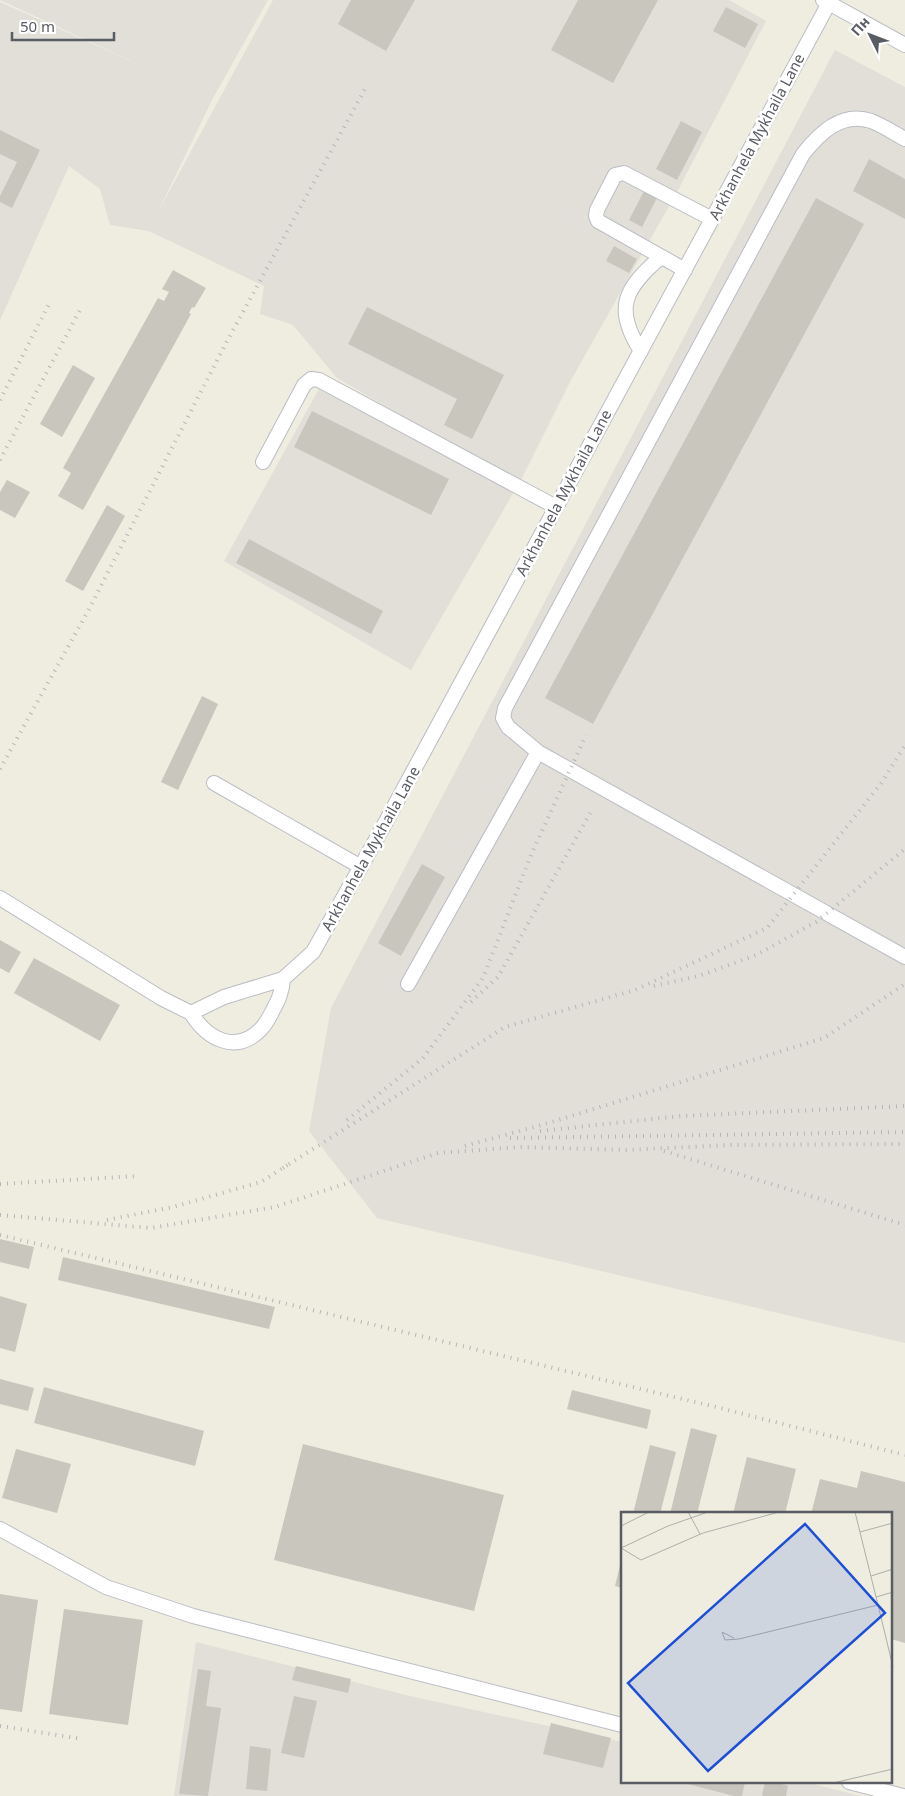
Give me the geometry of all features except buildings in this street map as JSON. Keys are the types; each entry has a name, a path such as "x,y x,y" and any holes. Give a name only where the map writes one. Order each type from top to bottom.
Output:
{"street":[{"path":"826,2 905,45"},
{"name":"Arkhanhela Mykhaila Lane","path":"191,1013 224,997 283,979 313,952 685,270 826,2"},
{"path":"905,139 869,120 850,119 830,126 816,138 803,154 505,708 503,718 508,727 538,752 905,957"},
{"path":"685,270 598,221 596,216 597,210 615,175 624,173 712,218"},
{"path":"641,351 630,335 625,318 626,303 631,289 647,269 662,257"},
{"path":"263,462 304,385 311,379 319,380 556,507"},
{"path":"408,984 538,752"},
{"path":"214,783 361,867"},
{"path":"0,898 161,998 191,1013 196,1022 206,1031 224,1042 239,1042 254,1036 263,1027 281,997 283,979"},
{"path":"0,1529 106,1588 193,1616 621,1725"},
{"path":"857,1784 903,1796"}],"shaded area":[{"path":"0,0 268,0 213,98 157,214 273,0 729,0 766,21 677,192 570,382 519,484 337,378 293,325 260,314 264,286 149,231 110,225 100,189 69,166 0,320 0,2 151,70"},
{"path":"835,50 905,87 905,1343 377,1218 309,1131 331,1008"},
{"path":"320,387 515,490 411,670 224,561"},
{"path":"196,1642 410,1696 621,1742 621,1784 813,1784 861,1796 174,1796"}],"railway":[{"path":"0,769 88,611 226,343 365,89"},
{"path":"0,400 49,304"},
{"path":"0,460 81,308"},
{"path":"347,1120 423,1058 483,978 531,855 586,735"},
{"path":"283,1168 505,1027 635,990 767,928 882,782 905,745"},
{"path":"471,1002 498,977 593,808"},
{"path":"654,986 699,976 756,955 816,922 905,849"},
{"path":"465,1146 545,1124 824,1038 905,984"},
{"path":"540,1131 681,1116 905,1106"},
{"path":"510,1138 905,1132"},
{"path":"0,1215 151,1228 275,1207 438,1153 519,1147 626,1150 730,1145 905,1144"},
{"path":"664,1151 905,1225"},
{"path":"107,1220 173,1207 261,1182 289,1164"},
{"path":"0,1184 137,1176"},
{"path":"0,1235 716,1407 905,1455"},
{"path":"0,1726 82,1739"}]}
